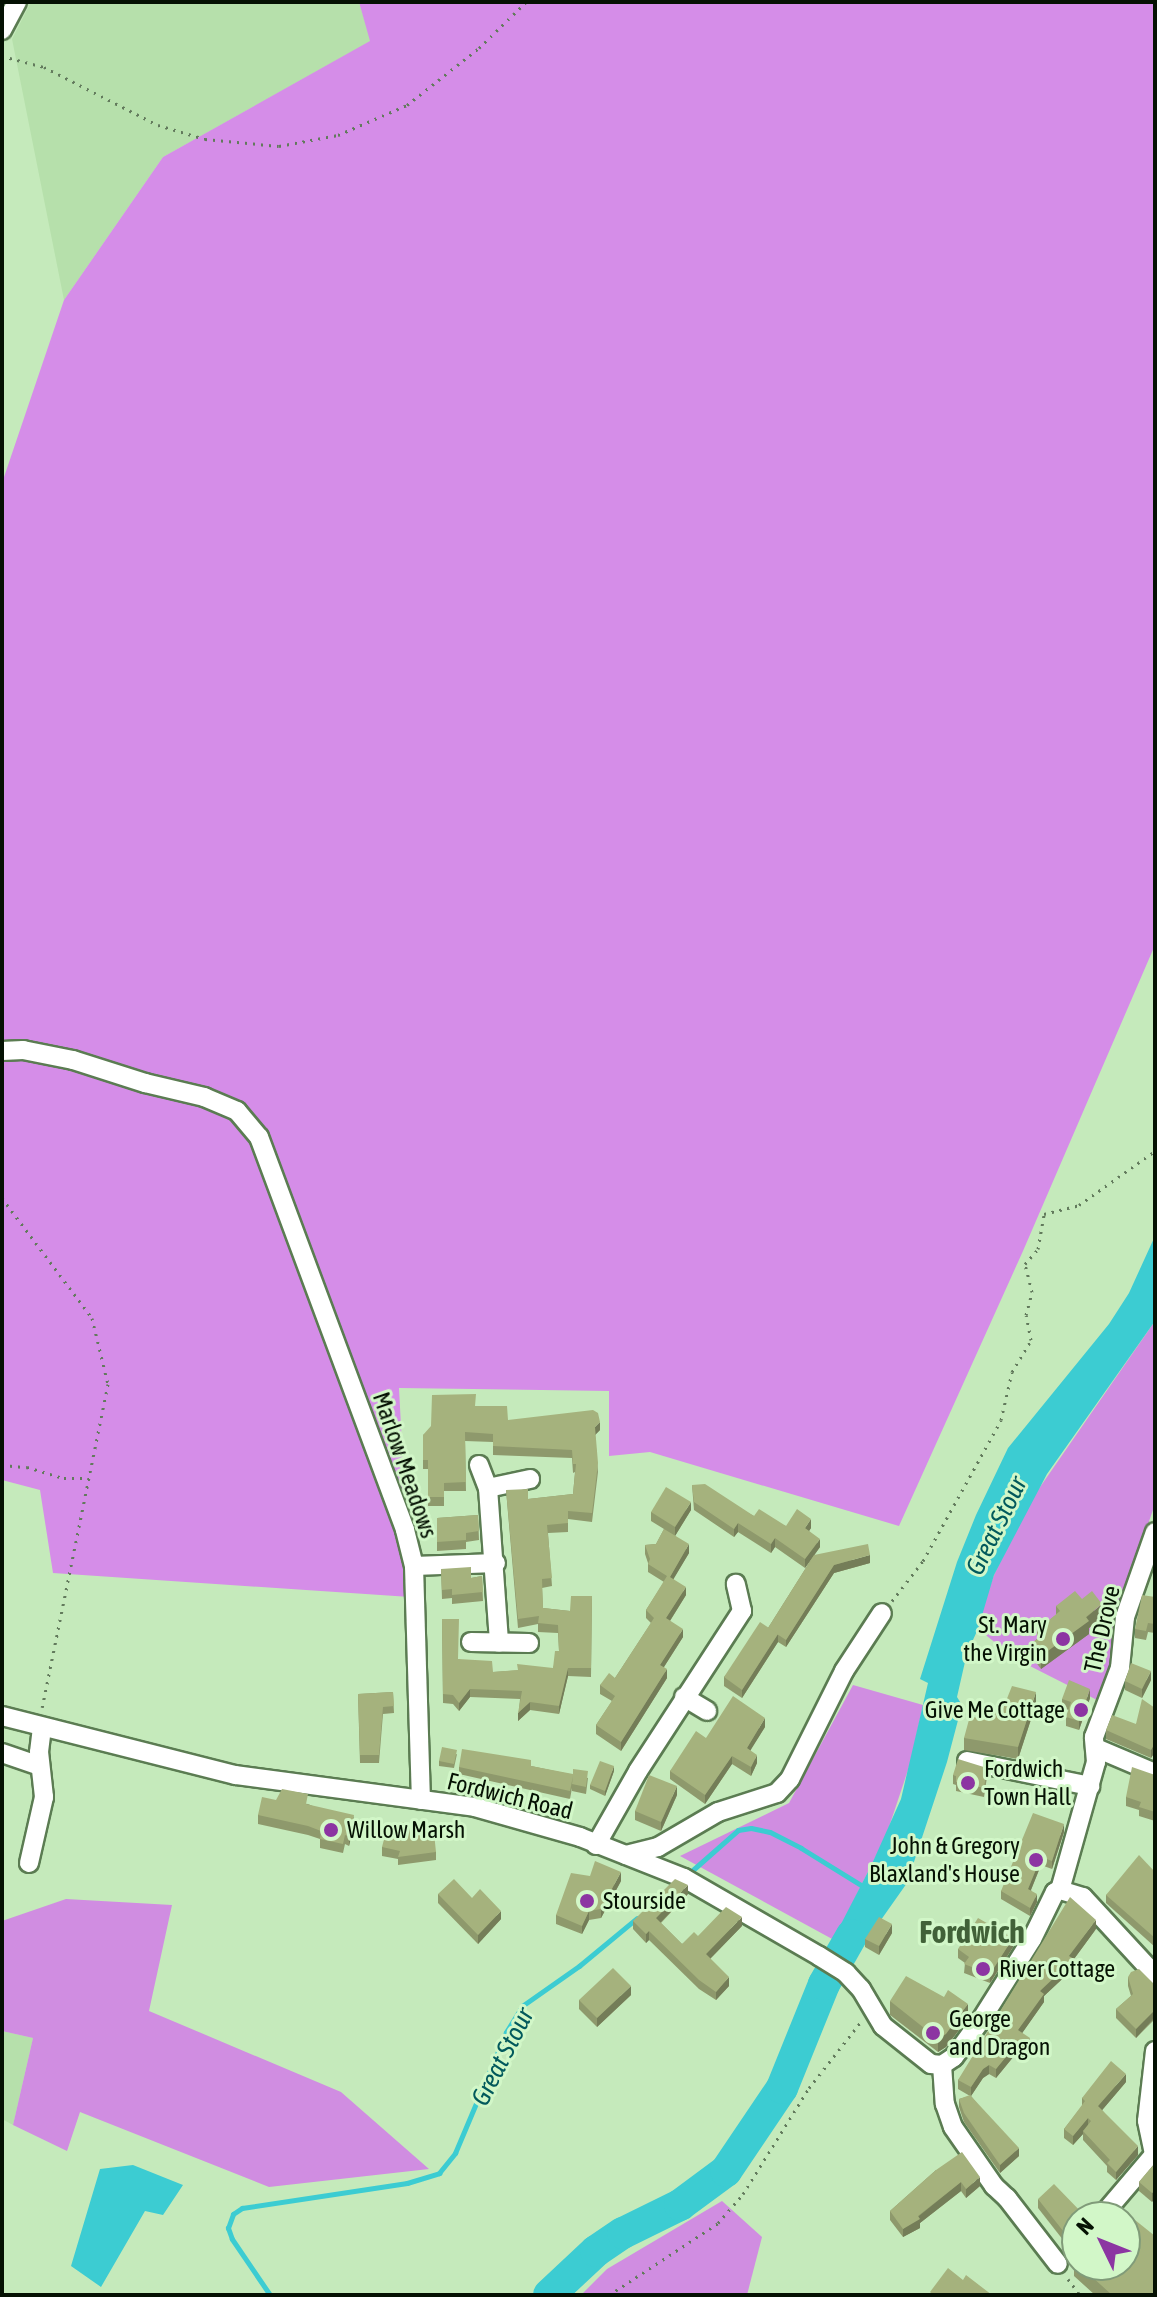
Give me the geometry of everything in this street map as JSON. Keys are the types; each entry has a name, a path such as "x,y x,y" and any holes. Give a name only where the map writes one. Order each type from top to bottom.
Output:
{"street":[{"path":"2,30 17,2"},
{"name":"Marlow Meadows","path":"2,1051 23,1050 73,1060 145,1083 204,1097 237,1111 259,1137 405,1530 414,1566 421,1800"},
{"path":"479,1465 488,1488 496,1563 499,1643"},
{"path":"488,1488 530,1479"},
{"name":"The Drove","path":"942,2065 954,2057 981,2020 1032,1939 1055,1892 1060,1890 1090,1786 1095,1743 1120,1668 1125,1617 1155,1532"},
{"path":"414,1566 496,1563"},
{"path":"596,1845 684,1697 742,1611 736,1584"},
{"path":"626,1855 658,1847 718,1812 777,1793 790,1779 844,1671 882,1613"},
{"path":"471,1642 529,1643"},
{"path":"684,1697 707,1711"},
{"name":"Fordwich Road","path":"2,1716 236,1775 475,1807 626,1855 684,1878 846,1973 883,2026 931,2064 942,2065"},
{"path":"29,1863 44,1797 40,1727"},
{"path":"1095,1743 1152,1768"},
{"path":"2,1753 40,1766"},
{"path":"967,1761 1090,1786"},
{"path":"1060,1890 1083,1897 1155,1975"},
{"path":"1115,2201 1154,2158 1147,2121 1155,2051"},
{"path":"942,2065 945,2104 953,2127 994,2186 1007,2198 1058,2264"}],"path":[{"path":"2,56 44,67 158,125 205,139 279,146 338,135 407,105 479,48 526,2"},
{"path":"882,1613 923,1561 1001,1420 1012,1372 1031,1340 1026,1315 1032,1292 1025,1264 1038,1249 1044,1214 1079,1205 1155,1151"},
{"path":"2,1198 92,1318 99,1336 108,1384 40,1727"},
{"path":"2,1465 27,1467 64,1478 88,1478"},
{"path":"609,2295 718,2223 779,2140 809,2088 873,2008"}],"shaded area":[{"path":"31,2 359,2 371,41 163,157 64,300 12,39"},
{"path":"359,2 1155,2 1155,945 1023,1251 899,1526 650,1452 609,1456 609,1391 399,1388 410,1597 53,1573 40,1490 2,1480 2,483 64,300 163,157 370,41"},
{"path":"1155,1321 1155,1504 1135,1562 1121,1617 1115,1667 1099,1701 1016,1659 978,1629 980,1615 994,1575 1029,1503"},
{"path":"853,1685 923,1705 910,1764 886,1836 834,1940 680,1856 789,1803"},
{"path":"66,1899 172,1905 149,2011 341,2092 429,2169 269,2187 80,2112 67,2151 13,2125 33,2038 2,2031 2,1921"},
{"path":"2,2031 33,2038 13,2125 2,2119"},
{"path":"722,2201 762,2237 747,2295 581,2295 607,2269"}],"water":[{"name":"Great Stour","path":"1155,1236 1155,1321 1047,1474 994,1575 978,1629 967,1653 957,1697 962,1705 947,1762 907,1883 852,1961 842,1968 827,1951 901,1799 928,1683 920,1679 957,1562 976,1515 1008,1448 1109,1324 1129,1293"},
{"path":"133,2165 183,2185 163,2215 145,2211 101,2287 71,2266 100,2169"}],"building":[{"path":"476,1394 475,1406 507,1406 508,1420 593,1410 598,1413 600,1422 595,1427 598,1463 592,1513 568,1511 568,1523 547,1525 552,1578 542,1579 543,1608 570,1611 571,1596 592,1596 591,1668 568,1668 559,1706 530,1702 518,1713 522,1691 470,1689 459,1703 453,1695 443,1694 442,1619 459,1619 458,1659 492,1661 493,1672 518,1670 517,1664 553,1668 555,1651 559,1651 558,1625 538,1623 539,1616 518,1619 506,1490 528,1489 528,1499 573,1494 576,1464 573,1464 572,1450 493,1446 493,1434 465,1432 466,1482 444,1483 444,1497 428,1497 428,1460 423,1460 423,1435 431,1426 432,1395"},
{"path":"705,1484 754,1516 759,1509 786,1526 797,1509 811,1519 805,1528 820,1539 805,1559 775,1538 771,1544 738,1523 734,1529 694,1502 692,1485"},
{"path":"666,1487 691,1502 675,1527 651,1512"},
{"path":"478,1515 479,1531 466,1533 466,1540 437,1542 437,1518"},
{"path":"664,1529 689,1544 670,1577 686,1587 666,1618 683,1629 660,1665 667,1669 621,1742 596,1725 615,1696 600,1685 609,1673 615,1678 654,1618 646,1610 667,1576 648,1564 650,1559 645,1545 656,1544"},
{"path":"868,1544 870,1555 834,1565 786,1640 768,1628 814,1555"},
{"path":"471,1567 471,1578 482,1576 483,1592 452,1595 452,1589 442,1590 441,1569"},
{"path":"1075,1591 1082,1599 1092,1591 1102,1604 1086,1617 1089,1621 1041,1656 1032,1643 1041,1636 1037,1630 1060,1611 1056,1606"},
{"path":"1142,1595 1155,1597 1155,1624 1148,1623 1146,1631 1135,1629"},
{"path":"760,1622 778,1634 742,1690 724,1677"},
{"path":"1131,1663 1151,1671 1142,1689 1125,1681"},
{"path":"1069,1680 1090,1689 1079,1721 1066,1717 1071,1702 1062,1699"},
{"path":"1012,1686 1036,1692 1018,1747 964,1738 970,1716 984,1720 988,1706 1002,1711"},
{"path":"393,1692 394,1706 383,1707 379,1755 360,1755 358,1694"},
{"path":"733,1696 765,1718 747,1748 757,1755 751,1767 732,1756 705,1795 670,1771 696,1731 706,1738"},
{"path":"1142,1699 1155,1708 1155,1743 1151,1750 1106,1730 1112,1715 1136,1724"},
{"path":"442,1747 457,1750 454,1764 439,1761"},
{"path":"462,1749 531,1760 531,1766 573,1774 573,1769 588,1771 586,1787 572,1784 573,1776 570,1791 459,1767"},
{"path":"958,1759 987,1768 984,1788 956,1782 953,1775"},
{"path":"600,1761 614,1766 605,1791 590,1785"},
{"path":"1132,1767 1155,1775 1155,1812 1139,1807 1141,1802 1126,1797"},
{"path":"649,1775 677,1786 661,1822 635,1811"},
{"path":"282,1789 308,1794 306,1804 354,1815 349,1837 345,1835 343,1844 320,1839 321,1831 258,1815 262,1797 276,1800"},
{"name":"John & Gregory Blaxland's House","path":"1033,1813 1064,1824 1052,1861 1041,1857 1028,1889 1037,1894 1030,1908 1001,1891"},
{"path":"401,1822 423,1828 422,1836 434,1833 436,1852 398,1857 400,1851 382,1847 388,1824 400,1828"},
{"path":"1139,1855 1155,1872 1155,1938 1106,1895"},
{"name":"Stourside","path":"595,1861 621,1872 601,1909 589,1911 582,1926 556,1915 571,1873 590,1876"},
{"path":"454,1879 472,1898 480,1889 501,1911 478,1935 438,1894"},
{"path":"675,1879 688,1885 656,1918 682,1944 694,1932 698,1936 726,1907 742,1917 706,1954 729,1977 716,1992 699,1980 649,1931 646,1934 633,1921"},
{"path":"1070,1897 1096,1920 1069,1956 1074,1959 1040,1991 1044,1994 1018,2030 1030,2038 1022,2053 1014,2047 996,2069 989,2065 983,2069 971,2087 958,2080"},
{"path":"879,1917 892,1924 879,1946 865,1939"},
{"path":"978,1918 1013,1938 990,1974 964,1964 969,1957 958,1949"},
{"path":"613,1968 631,1986 597,2018 579,2000"},
{"path":"1139,1969 1155,1985 1155,2010 1136,2029 1116,2009 1133,1994 1128,1977"},
{"path":"906,1976 944,1997 948,1990 968,2004 946,2034 938,2039 890,2001"},
{"path":"1111,2061 1126,2074 1098,2106 1138,2146 1116,2172 1107,2163 1110,2160 1083,2131 1091,2121 1088,2118 1073,2136 1064,2129 1085,2101 1082,2098"},
{"path":"970,2095 1019,2148 1000,2165 964,2113 959,2099"},
{"path":"962,2152 980,2177 966,2189 961,2182 918,2216 920,2219 903,2229 890,2211 936,2170"},
{"path":"1155,2163 1155,2190 1152,2193 1139,2182"},
{"path":"1054,2184 1070,2201 1061,2201 1061,2228 1038,2199"},
{"path":"1141,2225 1155,2236 1155,2295 1112,2295 1097,2281 1141,2281"},
{"path":"948,2268 963,2280 966,2275 992,2295 933,2295 930,2292"}],"waterway":[{"name":"Great Stour","path":"687,1875 738,1830 751,1828 770,1832 801,1848 864,1887"},
{"name":"Great Stour","path":"270,2295 232,2239 228,2228 233,2214 242,2208 407,2183 439,2173 455,2153 506,2032 522,2006 579,1966 637,1918"},
{"name":"Great Stour","path":"549,2295 596,2251 623,2233 680,2205 726,2171 782,2088 824,1984 852,1935"}],"place":[{"name":"St. Mary the Virgin","path":"1063,1639"},
{"name":"Give Me Cottage","path":"1081,1710"},
{"name":"Fordwich Town Hall","path":"968,1783"},
{"name":"Willow Marsh","path":"331,1830"},
{"name":"John & Gregory Blaxland's House","path":"1036,1860"},
{"name":"Stourside","path":"587,1901"},
{"name":"River Cottage","path":"983,1969"},
{"name":"George and Dragon","path":"933,2033"}],"district":[{"name":"Fordwich","path":"972,1932"}]}
